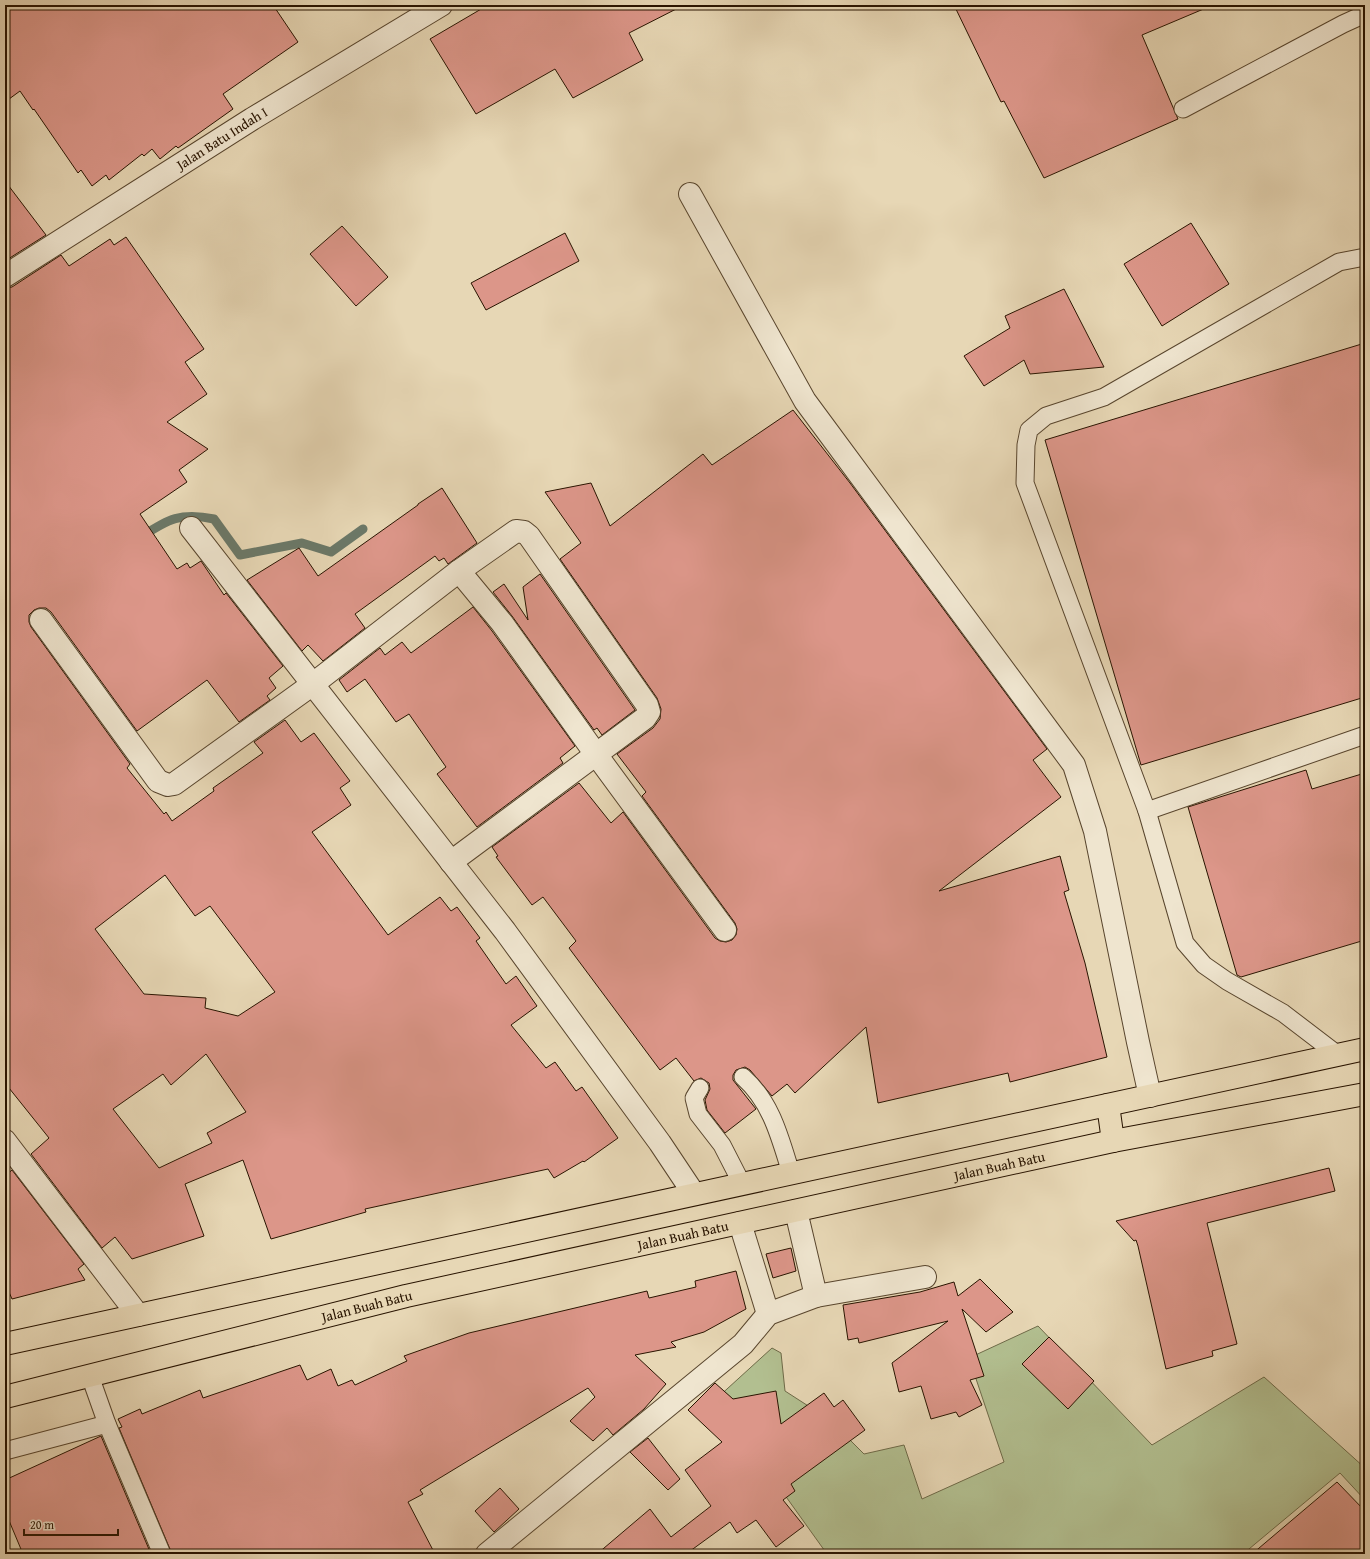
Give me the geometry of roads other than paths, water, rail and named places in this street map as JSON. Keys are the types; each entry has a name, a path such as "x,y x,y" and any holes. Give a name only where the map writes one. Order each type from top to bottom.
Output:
{"main road":[{"path":"5,1344 1365,1049"},
{"name":"Jalan Buah Batu","path":"5,1397 406,1296 1113,1141 1365,1094"},
{"path":"1108,1105 1113,1141"}],"street":[{"name":"Jalan Batu Indah I","path":"5,276 252,119 441,5"},
{"path":"690,194 805,401 1074,765 1095,831 1150,1096"},
{"path":"191,528 505,931 651,1130 694,1194"},
{"path":"41,620 158,781 168,785 174,784 313,684 459,571 516,531 524,532 529,536 647,705 649,712 645,718 595,753 451,862"},
{"path":"459,571 502,623 725,930"},
{"path":"5,1141 138,1315"},
{"path":"796,1211 816,1296"},
{"path":"740,1223 768,1314"},
{"path":"487,1554 743,1344 768,1314 816,1296 926,1277"}],"lane":[{"path":"1183,110 1343,24 1365,14"},
{"path":"1338,1055 1283,1013 1227,981 1204,965 1185,943 1147,811 1026,483 1026,445 1029,430 1046,416 1104,397 1339,262 1365,258"},
{"path":"1147,811 1365,735"},
{"path":"743,1077 762,1097 772,1114 791,1174"},
{"path":"700,1088 694,1098 698,1114 722,1145 742,1184"},
{"path":"90,1376 107,1424 162,1554"},
{"path":"5,1451 107,1424"}],"waterway":[{"path":"141,537 167,522 192,516 214,519 240,555 302,543 331,552 363,529"}]}
